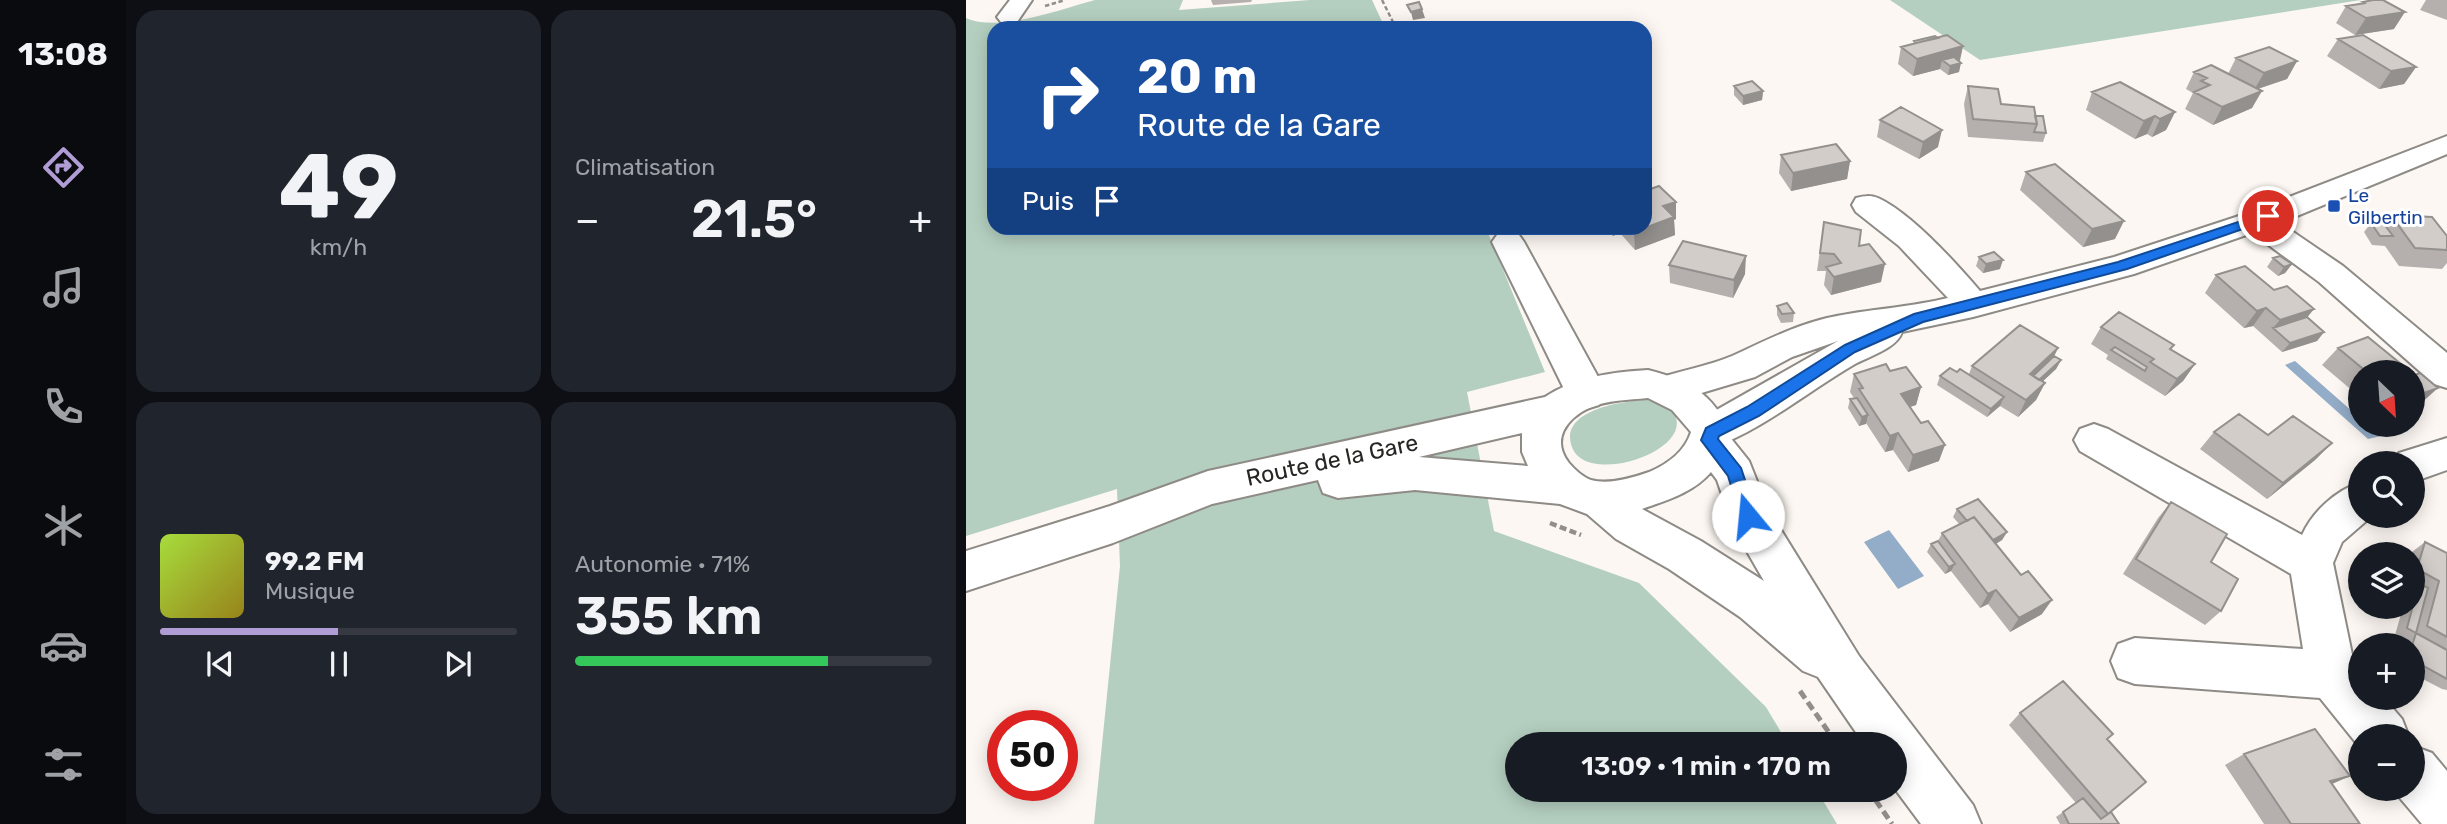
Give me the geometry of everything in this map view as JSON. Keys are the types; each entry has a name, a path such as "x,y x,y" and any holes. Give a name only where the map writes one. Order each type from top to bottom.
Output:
{"street":[{"name":"Route de la Gare","path":"1668,389 1742,367 1779,348 1825,331 1864,323 1919,318 2122,266 2256,220 2421,152 2447,145"},
{"path":"1867,205 1886,218 1946,273 1973,304"},
{"path":"2256,220 2331,274 2447,374"},
{"path":"1508,242 1578,375 1571,402 1542,430 1541,450 1549,470 1573,511 1631,526 1685,555 1756,602 1842,673"},
{"name":"Route de la Gare","path":"1113,524 1203,511 1290,489 1366,476 1415,473 1573,511 1667,483 1695,465 1710,436 1753,412 1850,349 1919,318"},
{"name":"Route de la Gare","path":"966,572 1113,524 1208,488 1571,402 1623,385 1648,384 1668,389 1686,399 1704,418 1710,436"},
{"path":"1710,436 1735,473 1748,516 1842,673 1886,732"},
{"path":"2094,440 2311,564"},
{"path":"2425,461 2447,454"},
{"path":"2348,511 2326,530 2311,564 2332,675 2373,724"},
{"path":"2135,661 2332,675"},
{"path":"1907,760 1955,824"},
{"path":"2425,786 2447,812"}],"path":[{"path":"1381,0 1392,21"},
{"path":"1793,684 1828,732"},
{"path":"1877,802 1892,824"}],"green space":[{"path":"1095,0 1183,0 1179,10 1310,0 1372,0 1382,21 1012,21"},
{"path":"1890,0 2361,0 1980,60"},
{"path":"966,18 987,22 987,235 1489,235 1545,372 1467,392 1494,531 1639,583 1766,707 1781,732 1505,732 1505,802 1824,802 1837,824 1094,824 1120,566 1117,489 966,536"},
{"path":"1646,400 1665,405 1674,413 1677,427 1669,440 1655,451 1616,464 1597,464 1581,459 1572,447 1570,434 1574,424 1595,410"}],"water":[{"path":"2295,361 2348,408 2348,421 2285,365"},
{"path":"1889,530 1924,576 1898,589 1864,542"}],"building":[{"path":"2383,0 2405,12 2366,18 2346,6"},
{"path":"1419,2 1422,9 1411,12 1407,5"},
{"path":"1947,35 1963,46 1917,59 1901,47"},
{"path":"2363,35 2416,67 2391,71 2338,39"},
{"path":"1935,36 1938,38 1916,43 1914,41"},
{"path":"2269,47 2297,61 2264,73 2236,58"},
{"path":"1954,57 1961,63 1950,66 1942,60"},
{"path":"2211,65 2262,91 2222,107 2194,92 2210,85 2201,81 2207,78 2194,72"},
{"path":"1752,81 1763,91 1743,96 1734,86"},
{"path":"2120,82 2175,112 2160,119 2155,116 2144,121 2092,92"},
{"path":"1968,86 1998,89 2001,104 2034,107 2037,124 1973,119"},
{"path":"1901,107 1942,130 1923,142 1880,120"},
{"path":"2035,116 2043,116 2046,133 2034,132 2037,124"},
{"path":"1836,144 1850,161 1793,173 1781,155"},
{"path":"2055,164 2124,221 2092,229 2026,172"},
{"path":"1659,186 1676,202 1663,206 1674,217 1652,225 1652,188"},
{"path":"2391,215 2432,217 2447,236 2447,250 2415,248"},
{"path":"1824,222 1861,230 1859,246 1869,244 1885,264 1834,277 1826,267 1841,263 1834,254 1820,253"},
{"path":"2371,223 2384,224 2393,236 2380,236"},
{"path":"1683,241 1746,256 1734,280 1669,265"},
{"path":"1994,252 2003,260 1986,264 1979,257"},
{"path":"2280,256 2292,264 2284,267 2273,258"},
{"path":"2245,266 2274,290 2287,286 2314,309 2280,320 2266,308 2257,311 2216,275"},
{"path":"1787,303 1794,313 1782,314 1777,306"},
{"path":"2119,312 2174,345 2170,349 2195,364 2177,379 2150,362 2154,359 2101,327"},
{"path":"2307,317 2324,332 2290,343 2273,328"},
{"path":"2020,325 2058,348 2030,374 2045,383 2026,400 1972,366"},
{"path":"2368,337 2396,360 2352,360 2338,348"},
{"path":"2115,347 2147,367 2145,371 2111,350"},
{"path":"2054,356 2061,360 2039,380 2033,376"},
{"path":"1886,364 1890,371 1906,367 1921,387 1901,394 1921,423 1928,421 1945,445 1913,455 1898,433 1890,436 1859,389 1863,388 1854,374"},
{"path":"1950,368 1957,372 1960,369 2004,397 1991,409 1940,376"},
{"path":"2426,378 2438,388 2426,392"},
{"path":"1857,398 1868,415 1862,417 1850,399"},
{"path":"2239,414 2268,435 2293,416 2332,443 2283,483 2214,432"},
{"path":"1978,499 2007,532 1993,540 1974,517 1967,521 1957,509"},
{"path":"2171,502 2227,534 2211,562 2238,579 2221,611 2136,559"},
{"path":"1974,517 2021,575 2028,571 2052,600 2019,618 1996,590 1988,594 1942,533"},
{"path":"1938,541 1955,564 1949,567 1931,544"},
{"path":"2425,542 2447,553 2447,637 2427,626 2439,581 2425,573"},
{"path":"2409,619 2420,619 2416,633 2407,628"},
{"path":"2425,638 2447,650 2447,679 2425,667"},
{"path":"2063,681 2113,734 2107,739 2146,782 2108,814 2020,713"},
{"path":"2315,729 2348,773 2348,776 2330,781 2360,824 2291,824 2244,754"},
{"path":"2083,798 2101,819 2111,812 2119,824 2069,824 2063,812"}],"place":[{"name":"Le Gilbertin","path":"2334,206"}],"route":[{"path":"1748,516 1735,473 1709,440 1712,432 1753,412 1850,349 1919,318 2122,266 2268,216"}]}
